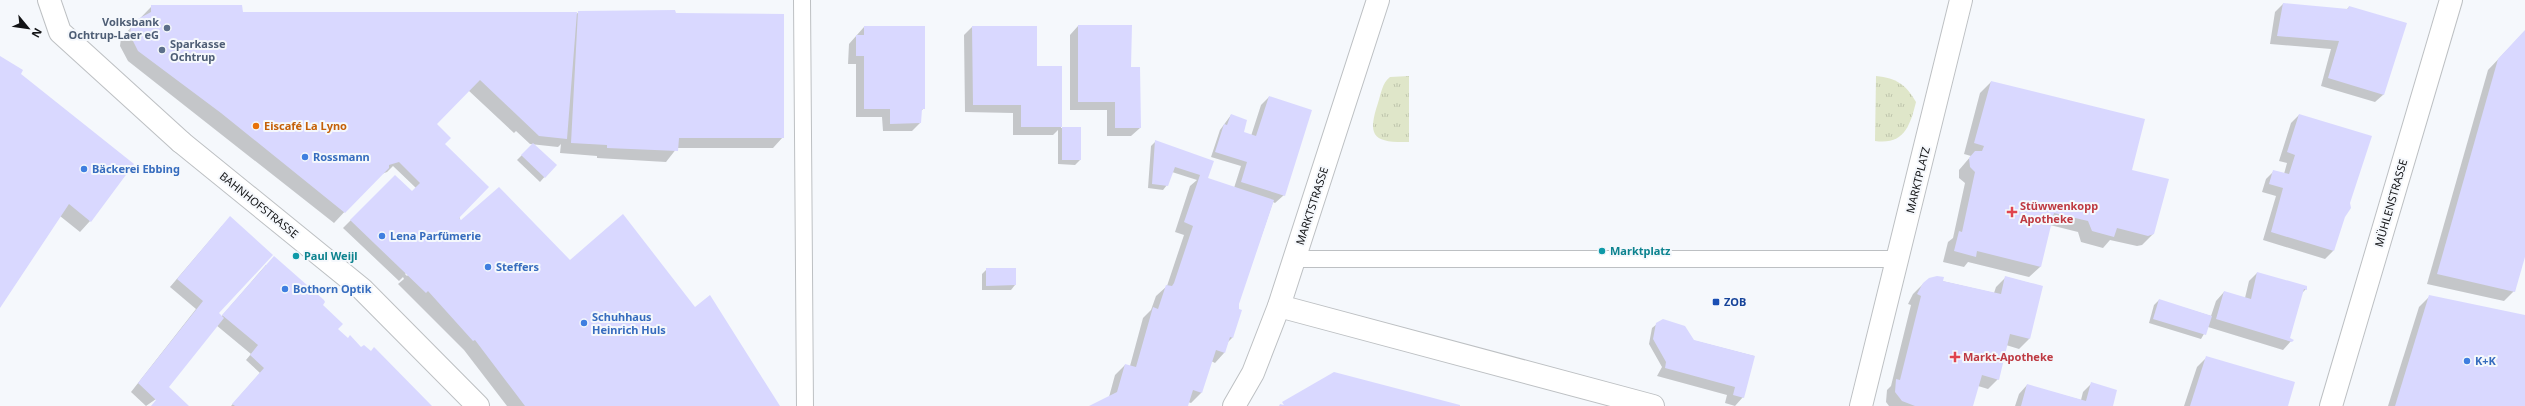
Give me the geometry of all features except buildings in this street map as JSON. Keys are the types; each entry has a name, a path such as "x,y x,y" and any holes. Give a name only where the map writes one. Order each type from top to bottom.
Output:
{"street":[{"name":"BAHNHOFSTRASSE","path":"49,0 60,32 181,142 362,289 478,406"},
{"name":"MARKTSTRASSE","path":"1234,406 1253,372 1279,306 1378,0"},
{"name":"MARKTPLATZ","path":"1861,406 1961,0"},
{"name":"MÜHLENSTRASSE","path":"2331,406 2451,0"},
{"path":"1279,306 1653,406"}],"lane":[{"path":"802,0 805,406"},
{"path":"1295,259 1898,259"}],"green space":[{"path":"1409,76 1409,142 1387,141 1380,139 1373,130 1373,123 1383,85 1390,77"},
{"path":"1876,76 1900,83 1916,102 1908,126 1899,137 1893,140 1875,141"}],"place":[{"name":"Volksbank Ochtrup-Laer eG","path":"167,28"},
{"name":"Sparkasse Ochtrup","path":"162,50"},
{"name":"Eiscafé La Lyno","path":"256,126"},
{"name":"Rossmann","path":"305,157"},
{"name":"Bäckerei Ebbing","path":"84,169"},
{"name":"Stüwwenkopp Apotheke","path":"2012,212"},
{"name":"Lena Parfümerie","path":"382,236"},
{"name":"Marktplatz","path":"1602,251"},
{"name":"Paul Weijl","path":"296,256"},
{"name":"Steffers","path":"488,267"},
{"name":"Bothorn Optik","path":"285,289"},
{"name":"ZOB","path":"1716,302"},
{"name":"Schuhhaus Heinrich Huls","path":"584,323"},
{"name":"Markt-Apotheke","path":"1955,357"},
{"name":"K+K","path":"2467,361"}]}
